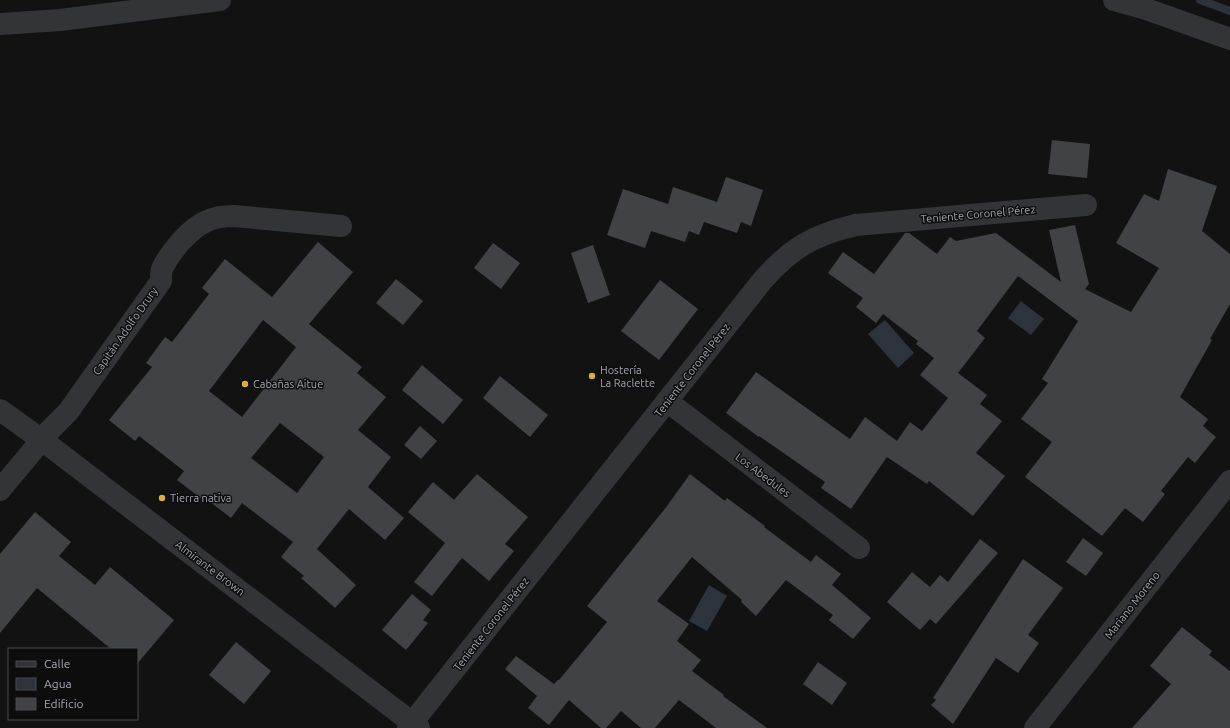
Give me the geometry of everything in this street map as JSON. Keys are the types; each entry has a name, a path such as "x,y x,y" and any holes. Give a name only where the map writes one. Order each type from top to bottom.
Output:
{"street":[{"path":"0,24 60,20 220,0"},
{"path":"1114,0 1146,9 1230,39"},
{"name":"Teniente Coronel Pérez","path":"413,726 762,281 776,265 794,250 814,238 834,230 856,225 1086,205"},
{"name":"Capitán Adolfo Drury","path":"0,490 50,430 68,412 160,281 162,270 180,242 200,224 217,217 234,216 341,226"},
{"name":"Los Abedules","path":"667,401 860,548"},
{"name":"Almirante Brown","path":"0,410 42,440 413,726"},
{"name":"Mariano Moreno","path":"1035,728 1230,481"}],"water":[{"path":"1021,301 1044,319 1031,335 1008,318"},
{"path":"885,320 914,353 898,368 868,334"},
{"path":"709,585 727,596 707,631 689,621"}],"building":[{"path":"1052,140 1090,144 1087,178 1048,174"},
{"path":"1168,169 1217,186 1202,231 1230,254 1230,304 1180,397 1208,419 1203,426 1216,437 1195,463 1188,457 1161,491 1165,494 1143,522 1125,508 1102,536 1025,477 1052,442 1021,419 1048,383 1042,379 1078,321 1018,276 977,331 985,338 958,373 987,395 980,404 1002,421 976,453 1005,476 973,516 929,481 927,484 887,457 851,509 821,488 825,482 726,413 756,372 850,439 865,417 897,441 910,422 922,431 948,398 920,375 934,358 916,344 918,341 883,314 876,323 856,307 863,298 828,273 843,252 874,274 905,233 909,233 937,254 950,237 956,241 996,233 1061,282 1049,230 1075,225 1089,284 1085,289 1131,312 1159,268 1116,243 1144,194 1159,201"},
{"path":"726,177 763,190 751,226 741,222 737,233 704,222 699,235 689,231 685,242 651,231 645,248 607,235 623,189 668,204 673,187 717,202"},
{"path":"318,242 353,272 309,324 362,367 357,373 386,397 358,430 391,457 368,487 404,518 385,540 349,509 317,549 356,585 335,608 301,578 304,576 281,557 293,542 242,503 231,518 205,498 203,500 177,480 184,471 139,436 135,441 109,420 152,367 146,363 165,337 172,342 209,294 202,288 225,259 272,297","holes":["263,320 296,347 242,417 209,391","280,423 324,457 297,493 251,458"]},
{"path":"493,243 520,263 501,289 474,268"},
{"path":"593,245 610,295 588,303 571,253"},
{"path":"396,279 423,301 403,325 376,303"},
{"path":"660,280 698,309 659,360 621,331"},
{"path":"422,365 463,400 443,424 402,390"},
{"path":"500,376 548,415 530,437 483,398"},
{"path":"420,426 437,441 421,459 404,445"},
{"path":"477,474 528,517 505,544 514,551 489,581 462,558 432,596 414,582 445,543 408,512 433,482 454,500"},
{"path":"690,474 725,501 727,498 811,562 816,555 841,574 832,585 871,618 853,639 829,620 833,615 786,580 756,616 741,602 742,600 692,557 657,601 689,624 677,641 701,660 692,671 767,728 716,728 679,700 655,728 641,728 621,711 606,728 601,728 569,700 549,725 528,708 537,696 505,669 516,656 554,684 559,680 607,622 587,606 667,506"},
{"path":"35,512 71,542 59,556 95,585 110,567 174,620 138,663 138,648 110,648 37,588 0,633 0,554"},
{"path":"1083,538 1103,553 1086,576 1066,562"},
{"path":"980,539 998,553 936,624 930,619 920,630 887,602 912,572 930,587 940,575 948,582"},
{"path":"1023,559 1063,588 1028,635 1039,643 1018,673 996,658 953,724 931,705 936,700 933,698"},
{"path":"412,594 431,610 423,620 428,623 406,650 382,630"},
{"path":"1182,627 1212,651 1209,655 1230,671 1230,728 1132,728 1171,684 1150,666"},
{"path":"236,642 271,671 244,704 209,675"},
{"path":"818,662 847,683 832,705 803,684"}],"waterway":[{"path":"1200,0 1230,11"}],"place":[{"name":"Hostería La Raclette","path":"592,376"},
{"name":"Cabañas Aitue","path":"245,384"},
{"name":"Tierra nativa","path":"162,498"}]}
